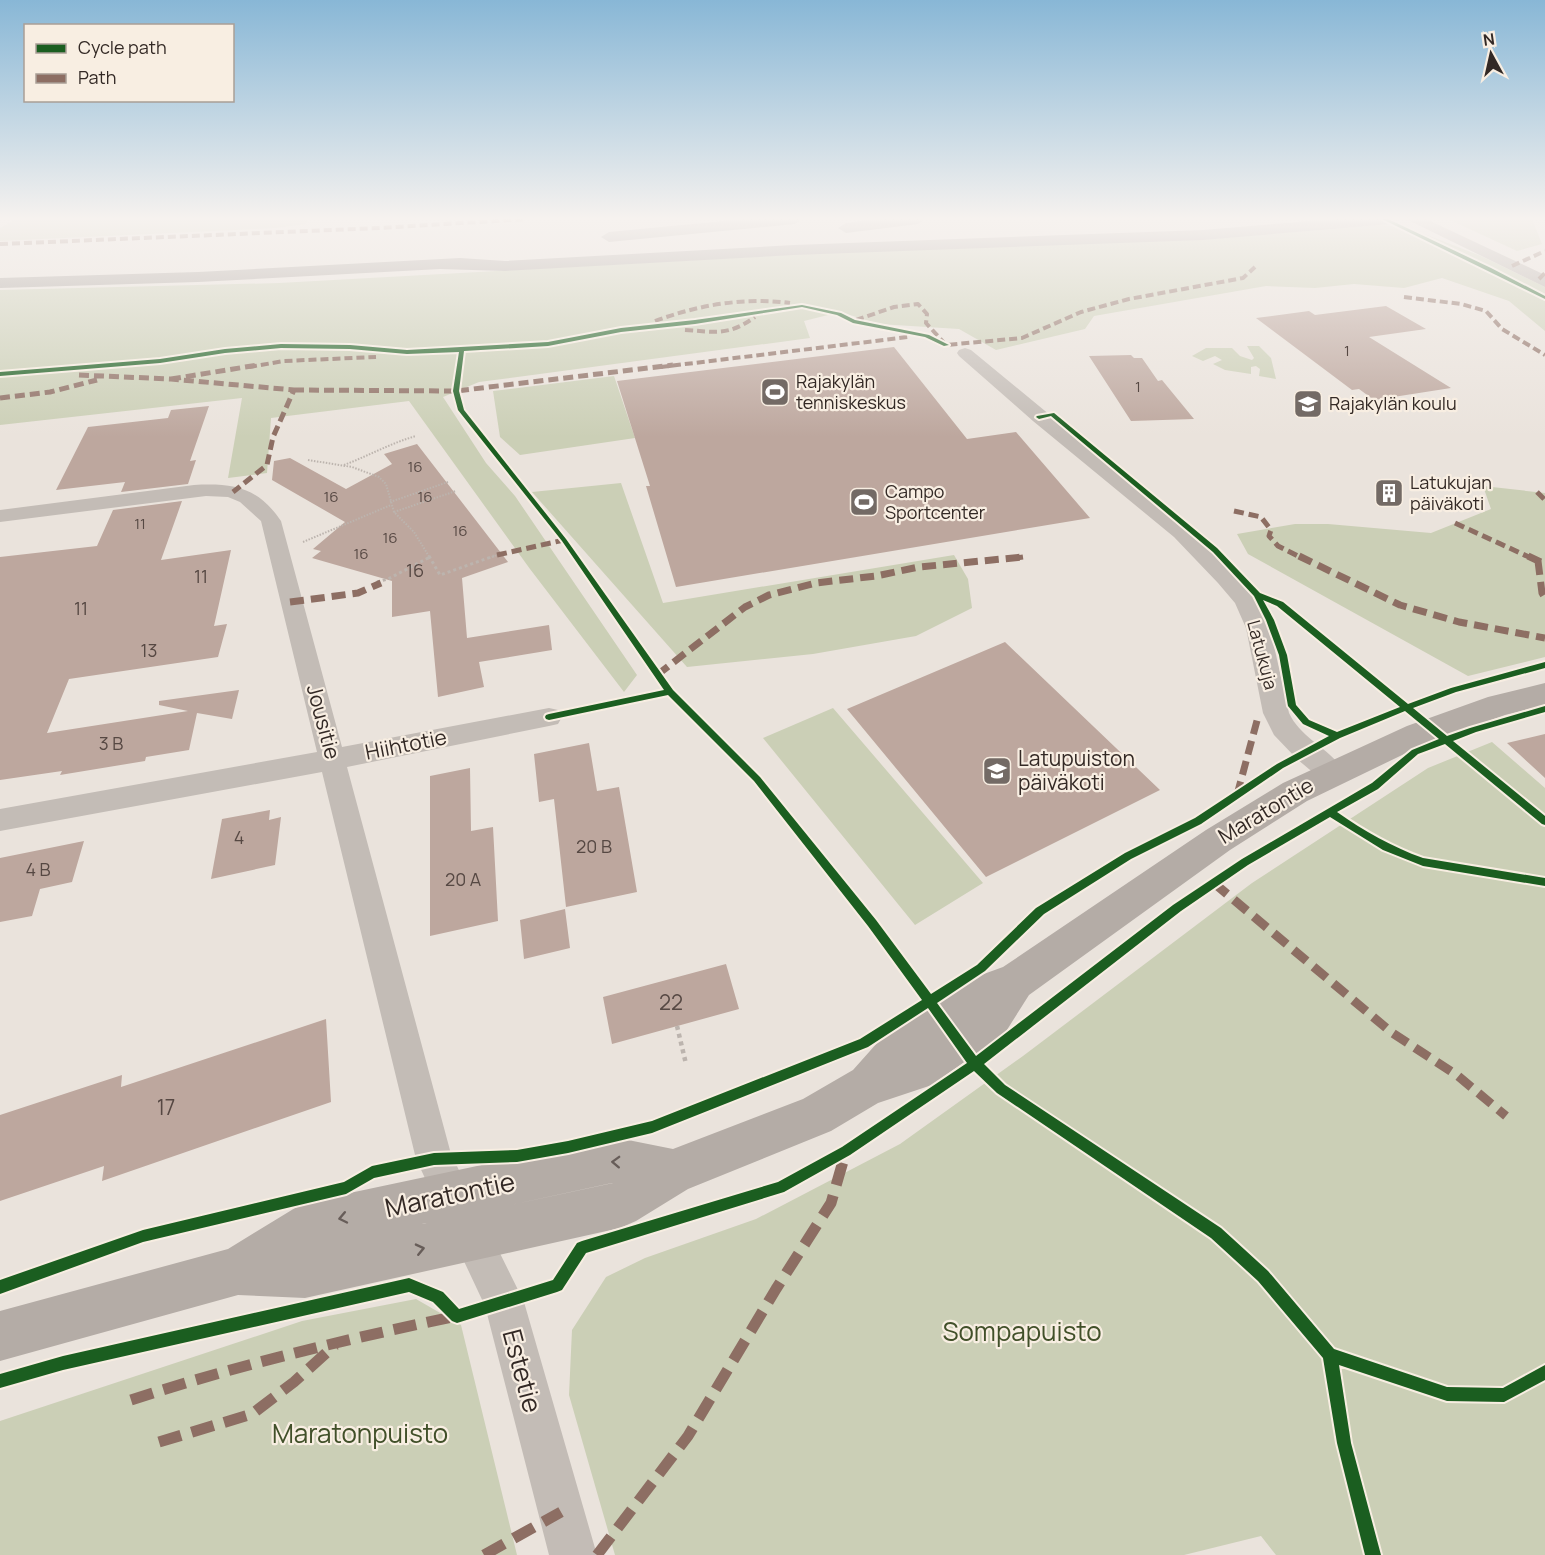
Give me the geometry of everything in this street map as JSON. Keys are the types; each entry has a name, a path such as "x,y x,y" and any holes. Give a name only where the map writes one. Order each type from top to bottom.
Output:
{"main road":[{"name":"Maratontie","path":"238,1271 305,1274 620,1204 673,1172 816,1116 868,1085 917,1070 991,1018 1015,982 1218,840 1295,792 1418,734 1499,705 1545,694"},
{"name":"Maratontie","path":"0,1336 238,1271 312,1225 613,1160 673,1172"}],"street":[{"name":"Latukuja","path":"965,353 1181,533 1226,578 1245,601 1258,628 1276,713 1284,728 1306,752 1332,773"},
{"name":"Jousitie","path":"0,516 194,490 233,492 251,499 262,508 270,521 333,759 434,1159 452,1195"},
{"name":"Hiihtotie","path":"0,820 549,717"},
{"name":"Estetie","path":"452,1195 504,1302 547,1468 573,1555"}],"path":[{"path":"343,465 376,453 396,442 416,436"},
{"path":"308,460 366,470 379,477 386,484 394,512 414,532 440,575 497,555"},
{"path":"278,551 448,482"},
{"path":"394,512 456,490"},
{"path":"377,582 381,583 411,565 430,557"},
{"path":"677,1026 686,1064"}],"green space":[{"path":"0,292 1234,292 1094,316 1085,329 996,350 959,329 879,324 840,312 804,321 810,338 479,382 443,397 486,463 515,496 637,675 624,692 530,569 409,401 271,418 267,473 228,478 242,398 0,425"},
{"path":"1482,292 1527,292 1545,301 1545,331 1509,301"},
{"path":"1247,346 1259,346 1271,358 1276,379 1259,376 1260,369 1256,366 1251,367 1251,374 1225,370 1213,364 1222,360 1215,356 1203,361 1192,356 1206,348 1232,348 1240,356 1252,360 1254,358"},
{"path":"614,376 635,438 520,455 500,437 493,391"},
{"path":"621,483 663,603 954,555 968,579 972,608 916,636 813,654 687,667 532,492"},
{"path":"1483,486 1545,493 1545,657 1468,676 1248,554 1237,534 1295,524 1328,524 1431,533 1491,509"},
{"path":"833,708 983,883 915,925 763,738"},
{"name":"Sompapuisto","path":"1492,742 1545,788 1545,1555 1276,1555 1261,1536 1184,1555 615,1555 569,1395 572,1330 606,1277 645,1258 756,1219 900,1144 1023,1056 1252,883 1428,768"},
{"name":"Maratonpuisto","path":"416,1299 461,1325 517,1555 0,1555 0,1421 302,1321"}],"building":[{"path":"1386,306 1426,329 1369,337 1451,388 1374,400 1359,389 1352,390 1256,318 1309,311 1315,315"},
{"path":"894,347 967,439 1016,432 1090,518 676,587 646,486 650,486 617,381"},
{"path":"1131,355 1134,358 1142,358 1158,381 1162,380 1194,419 1131,421 1089,356"},
{"path":"209,406 190,461 196,460 188,484 121,492 125,482 56,490 88,427 168,418 171,410"},
{"path":"417,444 508,562 462,578 467,638 549,625 552,650 479,662 484,687 438,697 430,611 392,617 392,581 312,558 321,551 313,549 345,522 272,480 274,461 290,458 346,489 392,464 384,454"},
{"path":"182,501 161,560 231,550 214,626 227,624 218,657 69,679 47,733 188,711 159,705 159,701 239,690 232,719 197,713 189,750 146,757 145,761 60,775 62,771 0,780 0,557 97,546 113,510"},
{"path":"1005,642 1160,790 986,877 847,709"},
{"path":"1545,734 1545,778 1507,743"},
{"path":"589,743 597,791 619,787 637,892 566,907 554,799 539,802 534,754"},
{"path":"470,768 471,831 493,827 498,921 430,936 430,776"},
{"path":"270,810 269,820 281,817 275,865 211,879 222,819"},
{"path":"84,841 72,882 40,889 32,916 0,922 0,858"},
{"path":"565,909 570,948 524,959 520,920"},
{"path":"726,964 739,1009 612,1044 603,997"},
{"path":"326,1019 331,1102 102,1181 104,1166 0,1201 0,1115 122,1075 121,1087"}],"marked path":[{"path":"856,320 894,307 918,304 927,314 926,323 946,345 1022,338 1081,312 1129,299 1169,292"},
{"path":"1404,297 1461,304 1486,311 1502,329 1545,355"},
{"path":"655,321 722,303 758,300 790,303"},
{"path":"685,330 720,332 738,329 755,317"},
{"path":"294,390 456,391 908,337"},
{"path":"171,379 284,361 376,357"},
{"path":"79,375 171,379 294,390 273,437 267,465 233,492"},
{"path":"0,398 50,392 97,380"},
{"path":"1537,492 1545,500"},
{"path":"1234,511 1261,517 1271,530 1269,536 1278,546 1400,605 1459,622 1545,638"},
{"path":"1455,523 1545,564"},
{"path":"497,555 564,540"},
{"path":"657,675 745,607 769,595 816,583 876,576 919,567 1023,557"},
{"path":"1538,561 1542,593 1545,598"},
{"path":"290,602 358,593 381,583"},
{"path":"1237,795 1258,717"},
{"path":"1214,883 1391,1032 1458,1076 1506,1116"},
{"path":"597,1555 688,1436 776,1289 831,1203 846,1151"},
{"path":"131,1400 183,1383 340,1341 457,1316"},
{"path":"159,1442 252,1414 294,1382 335,1345"},
{"path":"484,1555 561,1512"}],"cycle path":[{"path":"1533,292 1545,298"},
{"path":"0,374 160,361 225,351 281,346 350,347 407,352 548,344 621,330 802,306 839,314 853,321 927,336 946,345"},
{"path":"462,350 456,391 461,410 564,540 670,692 757,779 872,923 975,1064 1001,1089 1216,1233 1263,1276 1330,1355 1447,1394 1504,1395 1545,1372"},
{"path":"1039,417 1052,414 1215,550 1257,595 1270,620 1283,655 1292,706 1306,722 1337,736"},
{"path":"1257,595 1280,604 1545,821"},
{"path":"0,1287 143,1236 346,1188 372,1172 434,1159 517,1156 568,1147 652,1127 864,1043 981,968 1040,911 1128,856 1198,821 1280,766 1337,736 1392,713 1454,690 1545,665"},
{"path":"549,717 670,692"},
{"path":"0,1381 63,1363 409,1285 438,1297 457,1316 557,1285 582,1248 780,1188 846,1151 975,1064 1177,908 1245,862 1375,786 1415,752 1473,730 1545,709"},
{"path":"1331,813 1375,841 1423,862 1545,882"},
{"path":"1330,1355 1344,1443 1373,1555"}],"place":[{"name":"Rajakylän tenniskeskus","path":"775,392"},
{"name":"Rajakylän koulu","path":"1308,404"},
{"name":"Latukujan päiväkoti","path":"1389,493"},
{"name":"Campo Sportcenter","path":"864,502"},
{"name":"Latupuiston päiväkoti","path":"997,771"}]}
